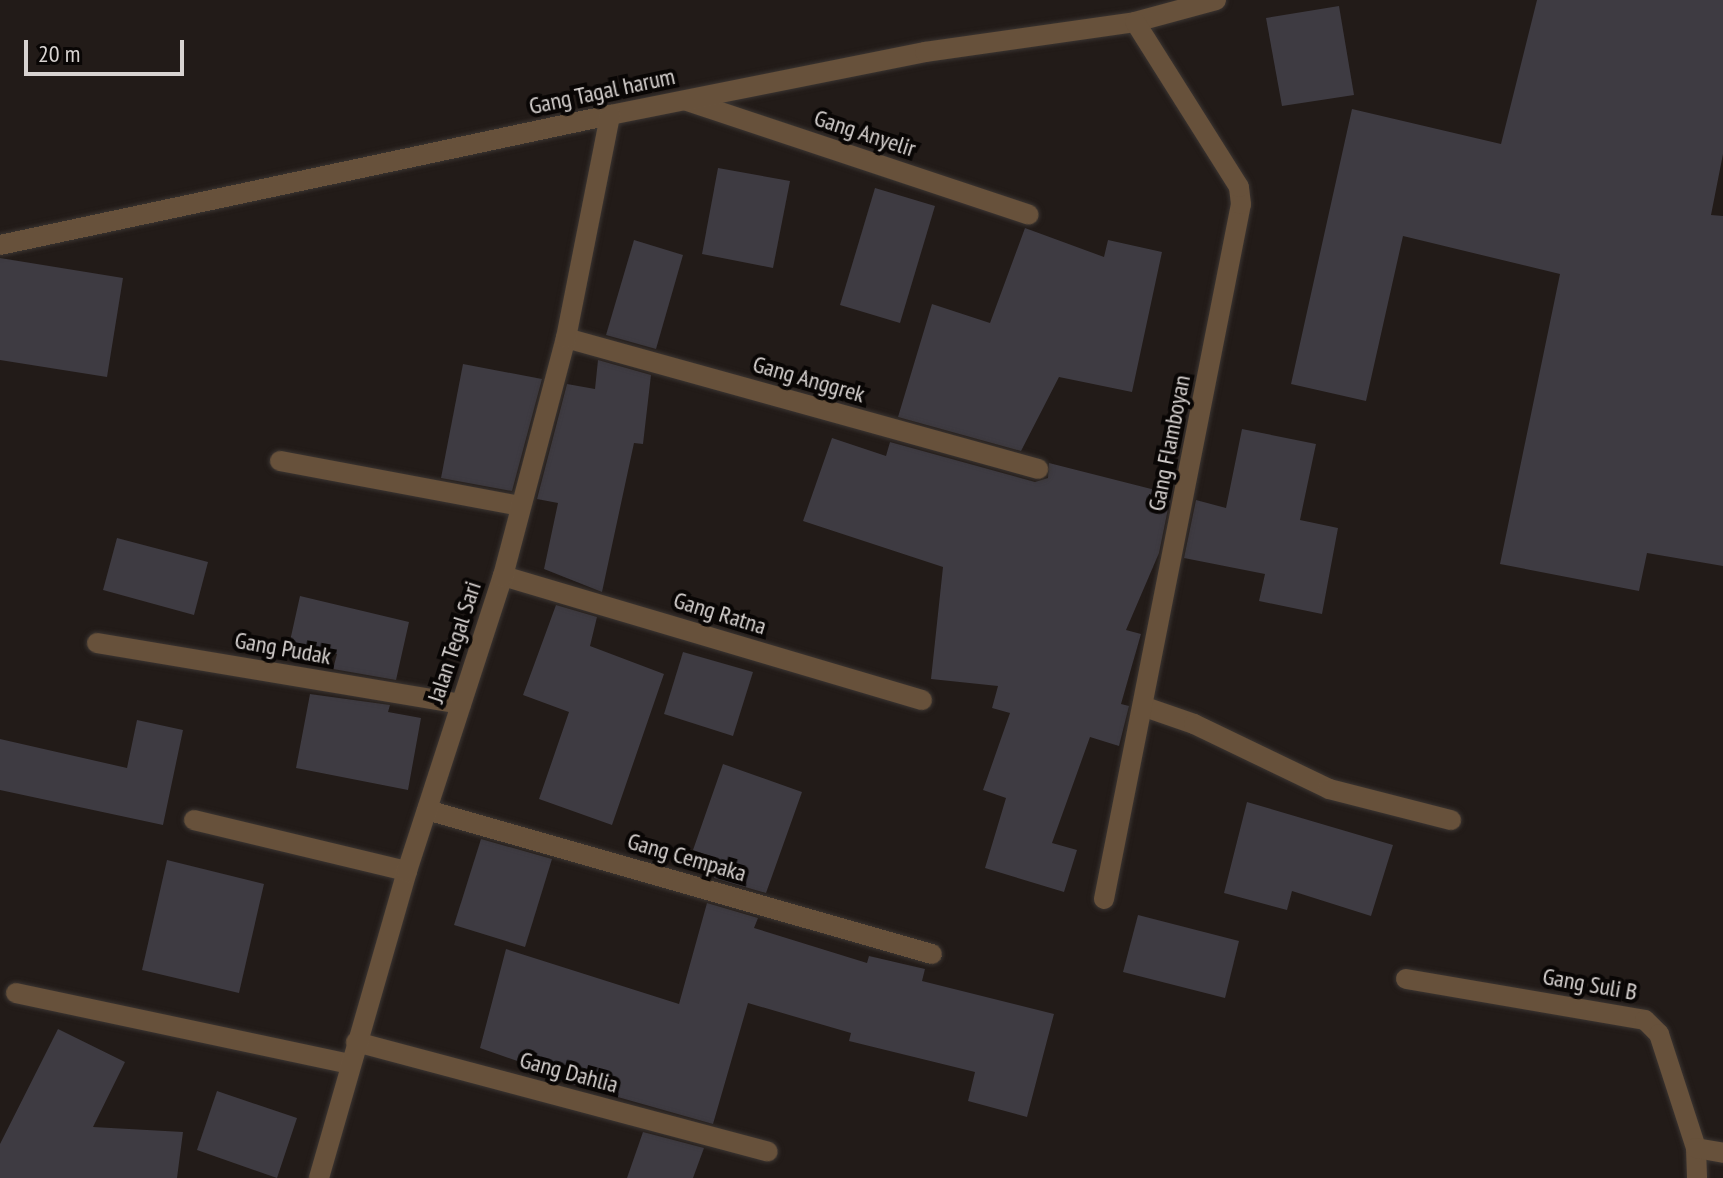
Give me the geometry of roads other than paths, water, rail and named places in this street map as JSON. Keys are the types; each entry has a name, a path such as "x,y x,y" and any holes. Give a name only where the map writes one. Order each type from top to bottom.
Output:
{"street":[{"name":"Gang Tagal harum","path":"0,245 610,115 925,52 1135,22 1216,0"},
{"name":"Gang Flamboyan","path":"1104,899 1145,707 1241,204 1233,177 1135,22"},
{"name":"Gang Anyelir","path":"685,100 1029,215"},
{"name":"Jalan Tegal Sari","path":"319,1178 407,871 503,576 566,338 610,115"},
{"name":"Gang Anggrek","path":"566,338 1038,469"},
{"path":"280,461 520,506"},
{"name":"Gang Ratna","path":"503,576 922,700"},
{"name":"Gang Pudak","path":"97,643 461,704"},
{"path":"1145,707 1194,724 1329,789 1451,820"},
{"name":"Gang Cempaka","path":"427,810 932,954"},
{"path":"194,820 407,871"},
{"name":"Gang Suli B","path":"1406,979 1645,1020 1659,1034 1696,1148 1697,1178"},
{"path":"16,993 350,1064"},
{"name":"Gang Dahlia","path":"356,1042 768,1152"},
{"path":"1696,1148 1723,1153"}]}
